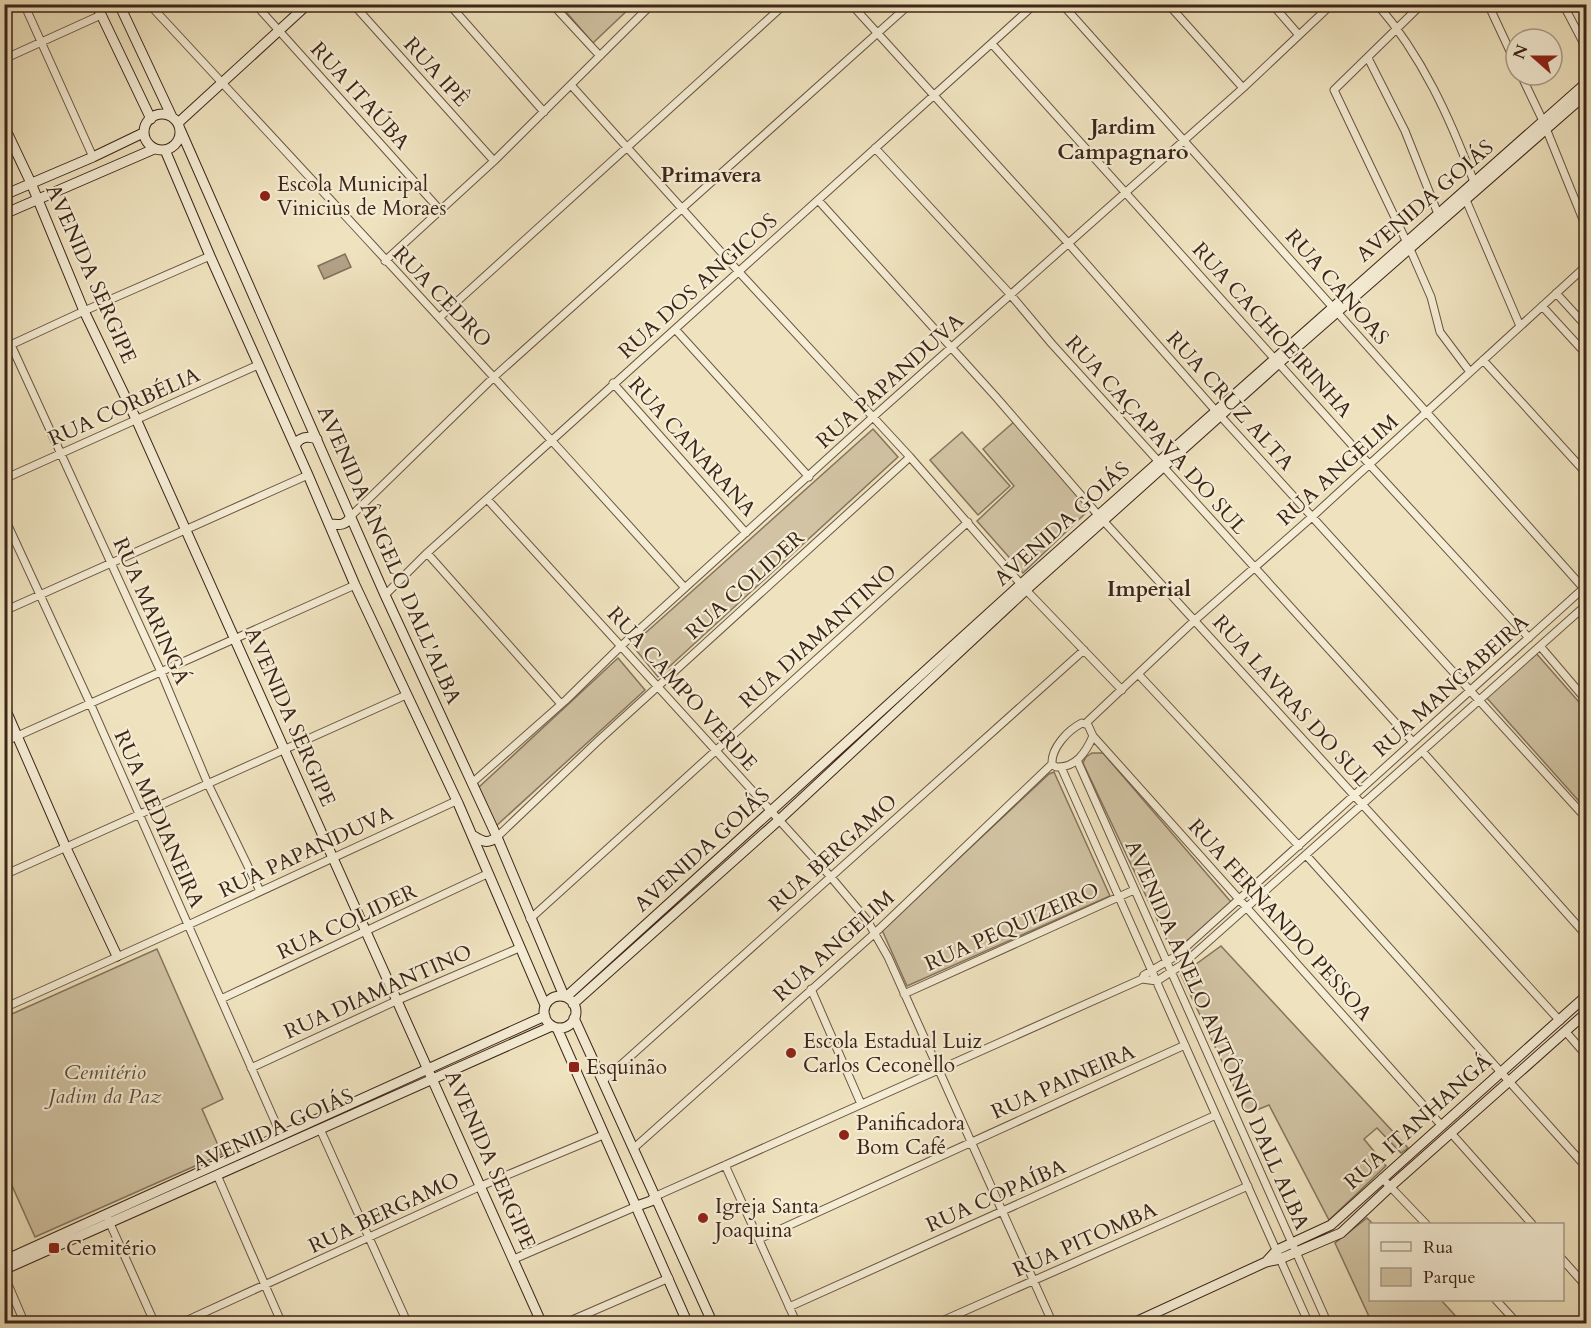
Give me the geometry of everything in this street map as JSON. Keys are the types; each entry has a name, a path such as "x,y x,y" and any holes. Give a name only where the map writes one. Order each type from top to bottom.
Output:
{"street":[{"path":"24,4 93,157"},
{"path":"96,4 151,119"},
{"name":"AVENIDA ÂNGELO DALL'ALBA","path":"119,4 176,123 385,595 568,999"},
{"name":"RUA CEDRO","path":"149,4 385,261 495,376 685,588"},
{"name":"RUA ITAÚBA","path":"255,4 440,210"},
{"path":"176,123 160,114 151,119 145,125 143,133 148,145 154,149 165,150 176,144 176,123 308,4"},
{"name":"RUA IPÊ","path":"353,4 494,161"},
{"path":"448,4 544,112"},
{"path":"552,4 600,56"},
{"path":"385,261 494,161 652,4"},
{"path":"440,317 785,4"},
{"name":"RUA CRUZ ALTA","path":"851,4 933,97 1068,243 1218,413 1587,818"},
{"path":"329,524 342,525 347,522 495,376 910,4"},
{"name":"RUA DOS ANGICOS","path":"385,595 427,553 613,383 1035,4"},
{"name":"RUA CANOAS","path":"1062,4 1185,139 1426,413 1586,588"},
{"path":"1168,4 1242,88"},
{"path":"1272,4 1298,34"},
{"name":"RUA PAPANDUVA","path":"472,783 873,417 1242,88 1332,4"},
{"path":"1377,4 1398,28 1423,68 1456,134 1474,182"},
{"path":"1422,4 1334,90 1431,297 1440,332 1470,372"},
{"path":"1488,4 1504,38"},
{"path":"1563,4 1587,48"},
{"path":"4,59 101,15"},
{"name":"RUA CACHOEIRINHA","path":"992,44 1369,464 1529,638"},
{"path":"1368,58 1405,131 1438,214"},
{"name":"AVENIDA GOIÁS","path":"568,999 771,812 1102,519 1277,360 1408,245 1466,200 1587,83"},
{"path":"572,85 739,272 910,457 1024,587 1122,690"},
{"path":"1527,87 1587,227"},
{"name":"AVENIDA GOIÁS","path":"1408,245 1474,182 1587,94"},
{"name":"AVENIDA SERGIPE","path":"4,126 38,199 84,311 136,419 542,1323"},
{"path":"4,195 143,133"},
{"name":"RUA CAÇAPAVA DO SUL","path":"875,148 1010,294 1253,568 1413,742"},
{"path":"4,214 154,149"},
{"name":"AVENIDA ÂNGELO DALL'ALBA","path":"165,150 355,585 472,835 545,1005"},
{"name":"RUA LAVRAS DO SUL","path":"818,200 996,397 1102,519 1560,1021"},
{"path":"1466,200 1520,326"},
{"path":"8,347 210,256"},
{"name":"RUA ANGELIM","path":"634,1148 875,933 1052,764 1053,753 1077,725 1086,723 1195,620 1313,516 1587,266"},
{"path":"1556,293 1587,326"},
{"path":"1542,306 1587,354"},
{"path":"675,329 809,477"},
{"name":"RUA MARINGÁ","path":"8,347 62,454 161,672 208,784 260,891"},
{"path":"1482,360 1587,473"},
{"name":"RUA CORBÉLIA","path":"4,479 258,365"},
{"name":"RUA CANARANA","path":"613,383 746,533"},
{"path":"295,446 302,438 310,436 317,439"},
{"name":"RUA COLIDER","path":"496,837 910,457"},
{"path":"4,611 308,475"},
{"name":"RUA CAMPO VERDE","path":"487,499 830,876 867,920 904,994 1053,1323"},
{"name":"RUA MEDIANEIRA","path":"4,517 90,703 281,1135"},
{"name":"RUA DIAMANTINO","path":"530,919 968,522"},
{"path":"427,553 561,704"},
{"path":"4,742 355,585"},
{"name":"AVENIDA GOIÁS","path":"568,999 779,820 1024,587"},
{"name":"RUA MANGABEIRA","path":"1142,979 1144,975 1176,956 1586,588"},
{"name":"RUA MANGABEIRA","path":"1157,981 1172,973 1248,908 1587,605"},
{"path":"1540,646 1587,700"},
{"name":"RUA BERGAMO","path":"604,1080 1084,650"},
{"path":"1139,675 1299,846"},
{"path":"4,875 406,695"},
{"path":"4,706 66,848 117,956"},
{"name":"RUA FERNANDO PESSOA","path":"1086,723 1093,736 1442,1126"},
{"path":"1052,764 1056,767 1068,766 1077,760 1089,747 1093,736"},
{"path":"1422,751 1587,935"},
{"name":"AVENIDA ANELO ANTÔNIO DALL ALBA","path":"1077,760 1328,1323"},
{"path":"1061,767 1310,1323"},
{"name":"RUA PAPANDUVA","path":"4,1008 456,801"},
{"path":"472,835 485,842 496,837"},
{"path":"1306,855 1587,1167"},
{"name":"RUA COLIDER","path":"221,999 487,874"},
{"name":"RUA PEQUIZEIRO","path":"904,994 1134,890"},
{"name":"RUA DIAMANTINO","path":"251,1068 398,1000 519,948"},
{"path":"514,1259 651,1201 656,1196 1142,979 1157,981"},
{"path":"812,989 861,1104"},
{"name":"RUA ITANHANGÁ","path":"1295,1248 1331,1225 1587,996"},
{"path":"688,1323 554,1027 545,1016 545,1005 554,998 568,999 574,1018 713,1323"},
{"name":"RUA ITANHANGÁ","path":"1131,1323 1295,1248 1341,1233 1509,1081 1587,1014"},
{"name":"AVENIDA GOIÁS","path":"6,1267 281,1135 545,1016"},
{"path":"554,1027 566,1027 574,1018"},
{"name":"AVENIDA GOIÁS","path":"108,1218 217,1175 554,1027"},
{"path":"1566,1032 1587,1055"},
{"name":"RUA PAINEIRA","path":"759,1239 1185,1045"},
{"name":"RUA COPAÍBA","path":"789,1307 1216,1115"},
{"path":"320,1129 408,1323"},
{"path":"1451,1133 1531,1223"},
{"name":"RUA BERGAMO","path":"179,1323 265,1286 481,1186 603,1135"},
{"path":"725,1165 797,1323"},
{"path":"217,1175 282,1323"},
{"path":"1382,1178 1424,1223"},
{"name":"RUA PITOMBA","path":"935,1323 1248,1186"},
{"path":"108,1218 155,1323"},
{"path":"1564,1260 1587,1286"},
{"path":"6,1267 25,1323"},
{"path":"563,1323 669,1278"},
{"path":"1498,1301 1518,1323"}],"green space":[{"path":"560,5 633,5 593,43"},
{"path":"1015,421 1091,508 1023,573 977,521 1014,486 983,449"},
{"path":"873,429 898,457 658,677 632,645"},
{"path":"962,432 1010,486 978,515 930,460"},
{"path":"1535,652 1586,710 1586,809 1486,697"},
{"path":"618,658 645,690 495,827 478,788"},
{"path":"1092,753 1103,753 1231,902 1173,953 1083,763"},
{"path":"1054,772 1110,896 907,986 882,930 1049,774"},
{"path":"1221,946 1408,1148 1401,1153 1377,1128 1364,1139 1386,1166 1329,1220 1269,1105 1247,1114 1181,975"},
{"name":"Cemitério Jadim da Paz","path":"157,949 223,1099 202,1109 222,1154 35,1237 5,1170 5,1017"},
{"path":"1367,1218 1372,1223 1369,1223 1369,1301 1442,1301 1462,1323 1372,1323 1335,1243"}],"shaded area":[{"path":"345,254 351,267 324,279 318,266"}],"place":[{"name":"Escola Municipal Vinicius de Moraes","path":"265,196"},
{"name":"Escola Estadual Luiz Carlos Ceconello","path":"791,1053"},
{"name":"Esquinão","path":"574,1067"},
{"name":"Panificadora Bom Café","path":"844,1135"},
{"name":"Igreja Santa Joaquina","path":"703,1218"},
{"name":"Cemitério","path":"54,1248"}],"district":[{"name":"Jardim Campagnaro","path":"1123,140"},
{"name":"Primavera","path":"711,175"},
{"name":"Imperial","path":"1149,589"}]}
